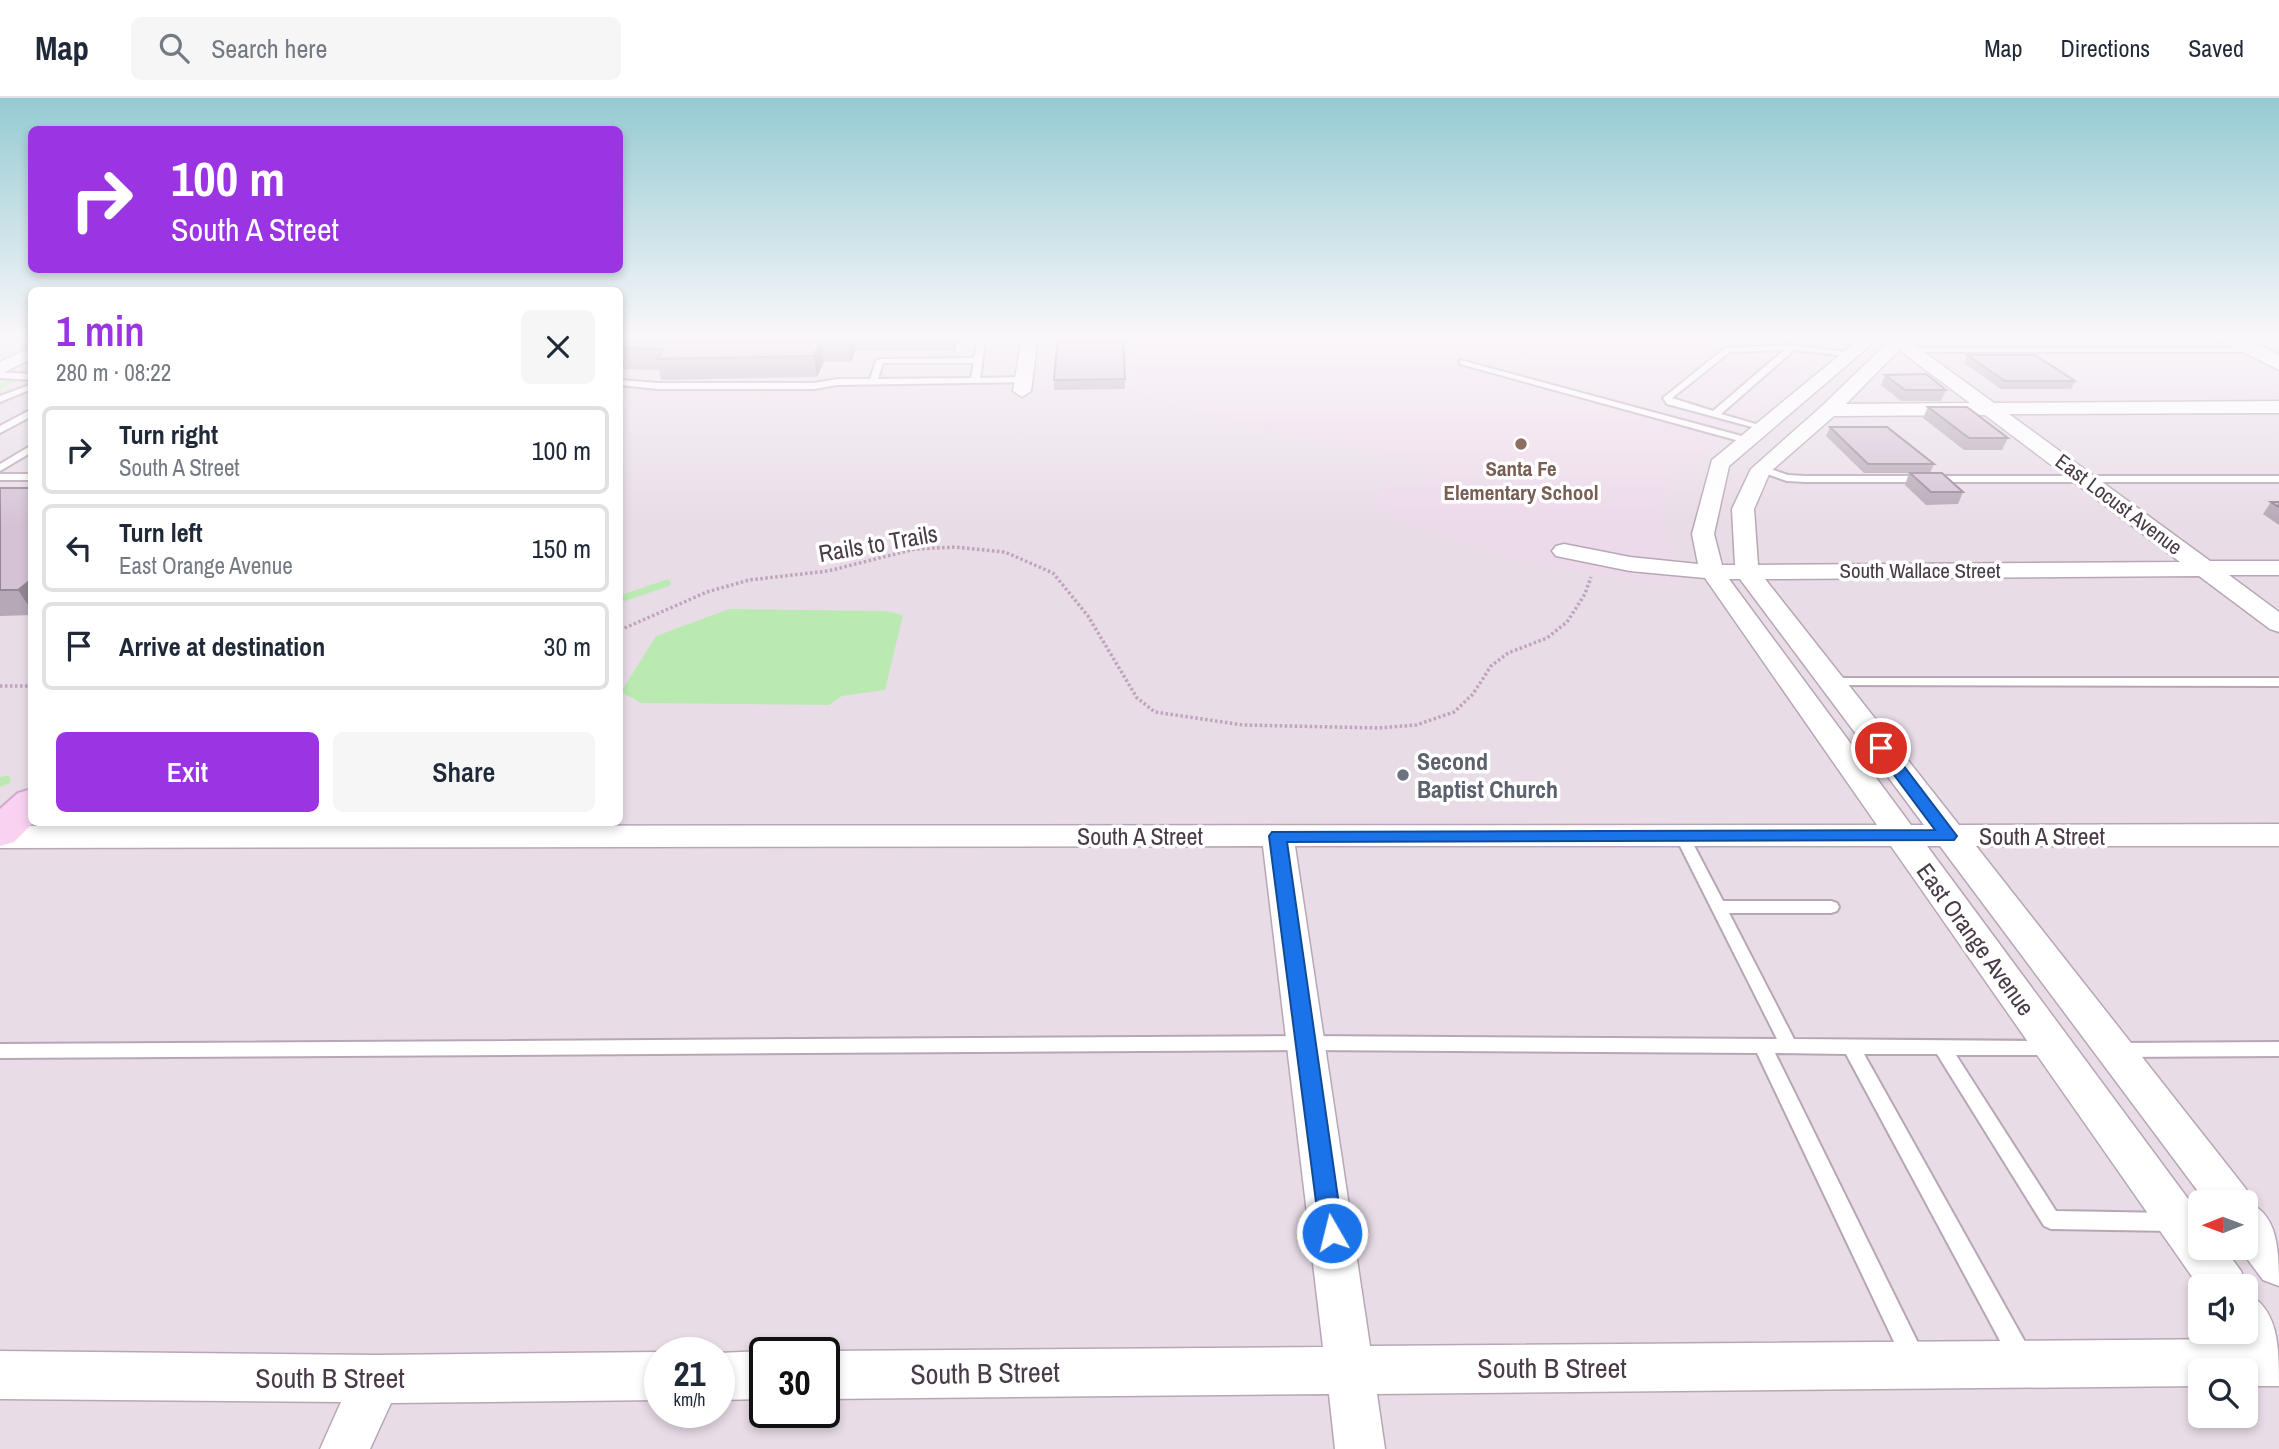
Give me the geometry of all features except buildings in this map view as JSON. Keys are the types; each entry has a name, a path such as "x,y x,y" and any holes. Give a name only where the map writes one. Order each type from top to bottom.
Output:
{"main road":[{"path":"0,834 28,806"}],"street":[{"name":"East Orange Avenue","path":"1795,399 1719,464 1703,534 1712,572 2216,1274"},
{"path":"1832,399 1834,405"},
{"path":"1747,572 1743,509 1761,469 1840,399"},
{"name":"East Locust Avenue","path":"1978,399 2279,624"},
{"path":"1834,405 1991,409 2279,407"},
{"name":"South Wallace Street","path":"1564,551 1630,564 1712,572 2279,568"},
{"name":"East Orange Avenue","path":"1747,572 2222,1190"},
{"name":"South A Street","path":"0,834 2279,835"},
{"path":"1278,836 1360,1449"},
{"path":"2258,1238 2279,1265"},
{"path":"2258,1332 2279,1362"},
{"name":"South B Street","path":"840,1375 2279,1362"},
{"name":"South B Street","path":"0,1375 377,1380 644,1376"},
{"path":"345,1449 377,1380"}],"lane":[{"path":"1612,399 1753,434"},
{"path":"1668,399 1714,415 1753,434"},
{"path":"1714,415 1732,399"},
{"path":"0,430 28,414"},
{"path":"0,468 28,450"},
{"path":"1761,469 1787,478 1805,479 2279,479"},
{"path":"0,477 28,477"},
{"path":"1831,682 2279,681"},
{"path":"1682,836 1789,1046"},
{"path":"1718,908 1831,907"},
{"path":"0,1051 1306,1043 2054,1048"},
{"path":"1763,1046 1917,1365"},
{"path":"1851,1047 2025,1364"},
{"path":"1942,1047 2050,1220 2179,1222"},
{"path":"2113,1050 2279,1049"}],"path":[{"name":"Rails to Trails","path":"623,629 707,592 749,580 828,571 915,550 956,547 1005,552 1053,573 1088,616 1138,698 1155,712 1244,725 1403,726 1416,725 1454,712 1473,694 1491,666 1508,653 1547,638 1567,622 1586,594 1592,572"},
{"path":"0,687 28,685"}],"shaded area":[{"path":"0,399 28,399 28,826 623,826 623,399 2279,399 2279,1449 0,1449"},
{"path":"1157,399 1772,399 1675,480 1664,496 1660,509 1663,530 1687,583 1650,583 1532,564 1389,516 1393,513 1380,506 1375,498 1381,489 1397,485 1421,487 1437,476 1423,473 1415,462 1234,426"},
{"path":"729,609 886,611 903,615 885,690 842,696 829,705 641,703 623,693 623,689 656,636"}],"waterway":[{"path":"623,598 667,583"},
{"path":"0,782 6,780"}],"place":[{"name":"Santa Fe Elementary School","path":"1521,444"},
{"name":"Second Baptist Church","path":"1403,775"}],"route":[{"path":"1332,1233 1278,836 1948,836 1881,748"}]}
